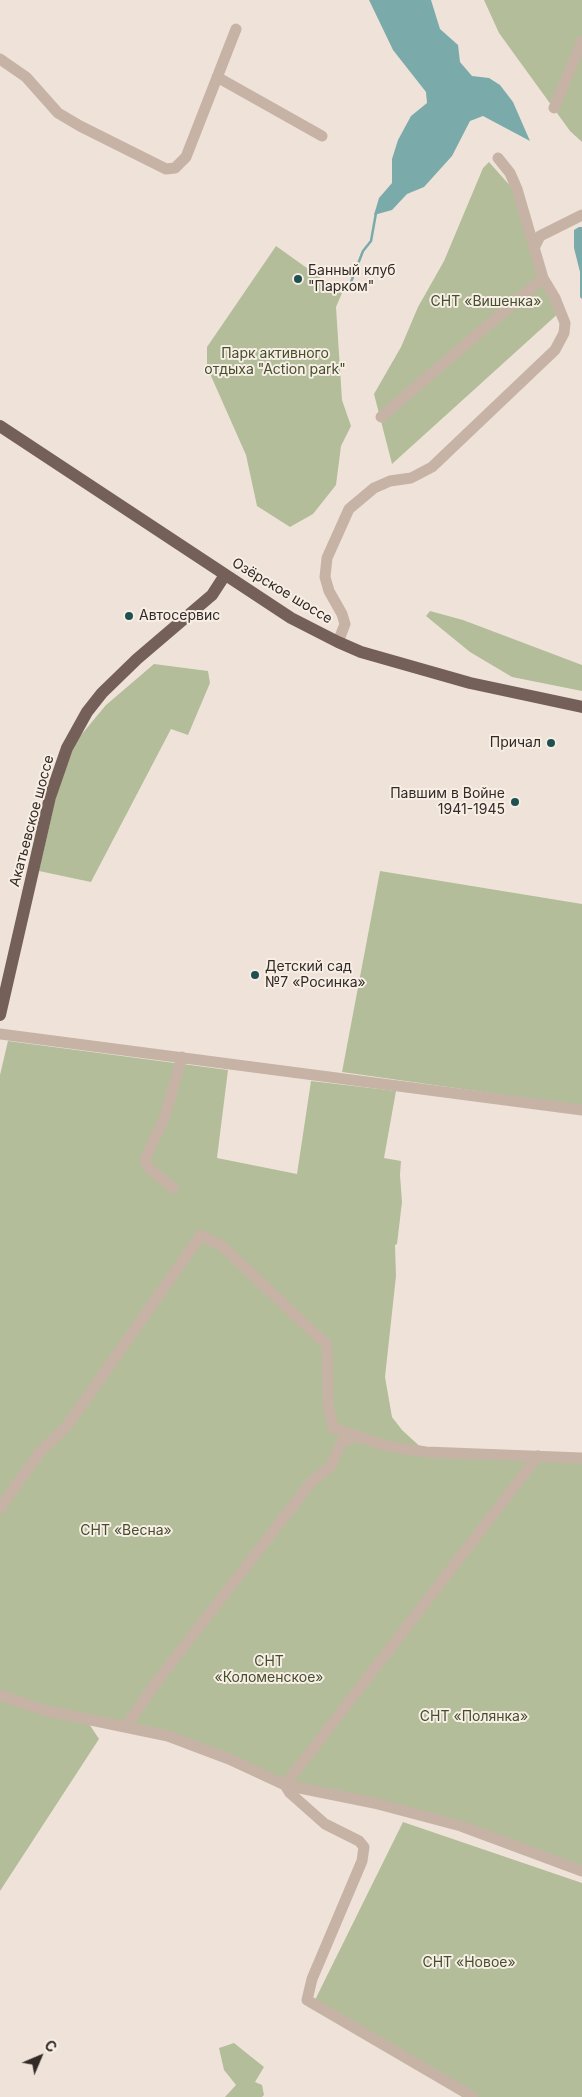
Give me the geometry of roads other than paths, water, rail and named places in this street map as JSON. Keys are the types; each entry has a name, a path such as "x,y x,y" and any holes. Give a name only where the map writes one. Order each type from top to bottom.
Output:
{"main road":[{"name":"Озёрское шоссе","path":"0,426 291,618 338,642 361,652 470,683 582,707"},
{"name":"Акатьевское шоссе","path":"0,1015 50,797 60,764 74,733 87,712 119,675 212,595 225,575"}],"street":[{"path":"0,59 26,77 58,113 166,169 174,168 186,157 236,29"},
{"path":"554,108 582,41"},
{"path":"217,77 322,136"},
{"path":"338,642 345,624 342,614 329,591 326,577 327,558 350,509 374,488 390,481 411,478 432,467 555,350 564,333 564,323 555,298 543,278 517,188 510,173 498,158"},
{"path":"535,246 540,236 582,215"},
{"path":"381,417 543,278"},
{"path":"0,1034 582,1110"},
{"path":"173,1188 148,1167 145,1159 164,1120 182,1057"},
{"path":"0,1508 40,1452 67,1426 201,1235 222,1246 327,1345 328,1406 333,1428 353,1437 386,1446 426,1452 582,1458"},
{"path":"126,1726 158,1680 312,1481 330,1468 341,1443 353,1437"},
{"path":"285,1785 538,1456"},
{"path":"0,1695 43,1710 168,1736 229,1759 285,1785 374,1803 461,1826 582,1871"},
{"path":"285,1785 290,1793 325,1824 358,1841 364,1847 362,1861 312,1979 307,2000 410,2062 473,2097"}],"water":[{"path":"369,0 431,0 440,29 458,45 460,62 472,76 489,78 500,85 513,102 530,141 483,116 470,121 452,156 424,187 407,194 392,210 374,215 379,198 392,183 392,159 398,140 411,116 427,103 426,92 393,50"},
{"path":"582,227 582,299 580,297 580,272 574,248 574,230"}],"waterway":[{"path":"349,287 363,251 371,241 376,213"}],"place":[{"name":"Банный клуб \"Парком\"","path":"298,279"},
{"name":"Автосервис","path":"129,616"},
{"name":"Причал","path":"551,743"},
{"name":"Павшим в Войне 1941-1945","path":"515,802"},
{"name":"Детский сад №7 «Росинка»","path":"255,975"}],"park label":[{"name":"СНТ «Вишенка»","path":"486,302"},
{"name":"Парк активного отдыха \"Action park\"","path":"275,362"},
{"name":"СНТ «Весна»","path":"126,1531"},
{"name":"СНТ «Коломенское»","path":"269,1670"},
{"name":"СНТ «Полянка»","path":"474,1717"},
{"name":"СНТ «Новое»","path":"469,1963"}]}
